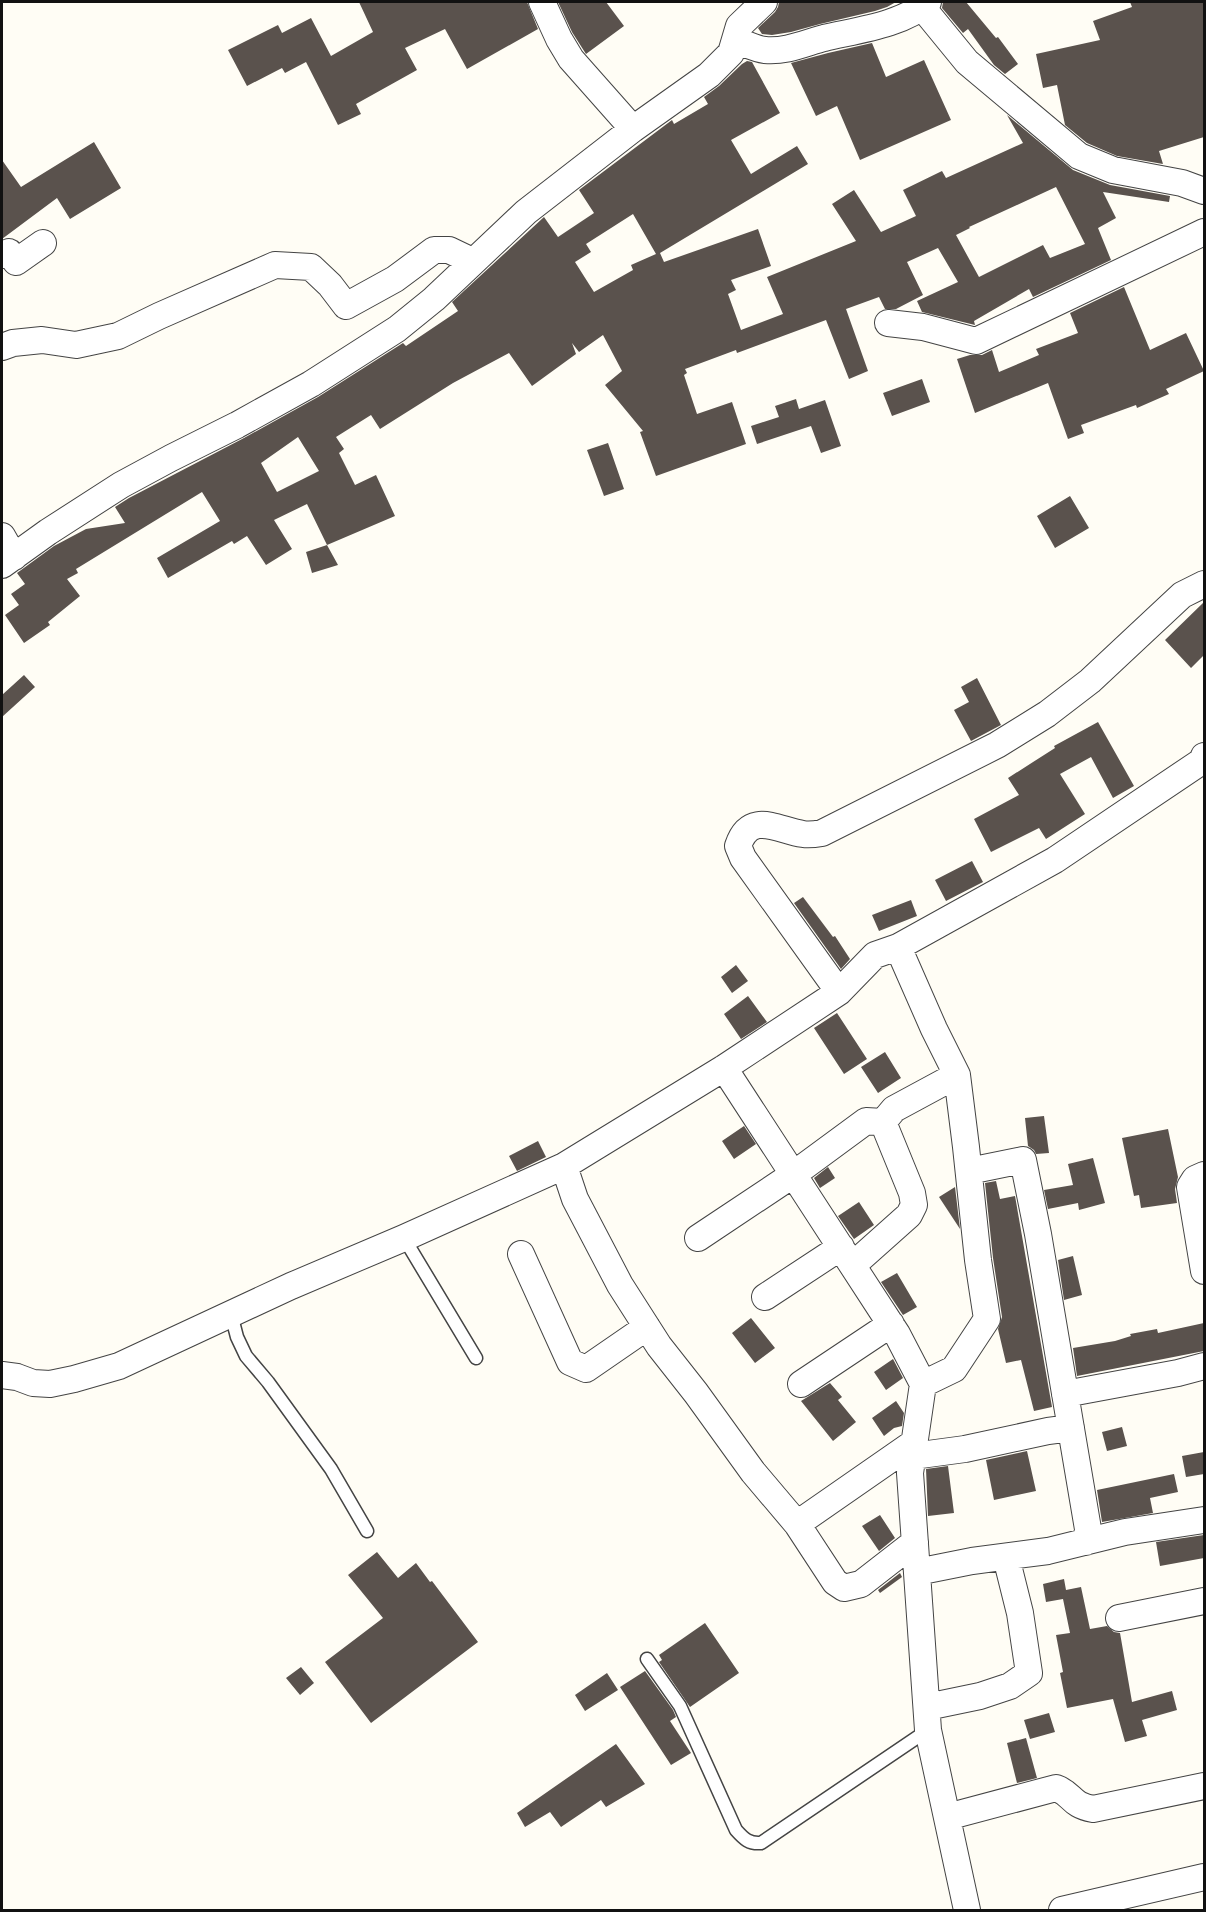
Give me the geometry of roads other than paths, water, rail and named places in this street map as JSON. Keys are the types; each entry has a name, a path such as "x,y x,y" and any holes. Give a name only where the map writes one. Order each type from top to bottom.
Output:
{"street":[{"path":"542,2 571,59 633,129"},
{"path":"6,553 48,532 121,485 237,426 355,358 397,329 434,299 526,212 633,129 709,75 731,53 739,26 764,2"},
{"path":"735,40 764,50 787,49 825,38 858,32 905,16 925,4 967,62 1080,156 1113,170 1182,183 1204,191"},
{"path":"888,323 923,327 976,341 1204,232"},
{"path":"2,255 9,252 16,262 43,243"},
{"path":"2,347 13,343 42,340 76,345 118,336 275,265 311,267 330,285 346,306 395,279 434,250 449,250 472,261"},
{"path":"839,992 743,858 738,846 742,834 759,824 772,825 805,835 822,833 997,745 1047,714 1090,681 1182,595 1204,584"},
{"path":"2,1375 33,1383 50,1384 119,1366 291,1286 564,1166 724,1068 839,992 875,955 898,946 1055,860 1202,761 1204,756"},
{"path":"898,946 930,1021 957,1075 987,1319 954,1369 923,1384"},
{"path":"724,1068 891,1324 923,1384 910,1473 928,1718 967,1911"},
{"path":"883,1122 894,1109 957,1075"},
{"path":"698,1238 794,1174 866,1121 883,1122"},
{"path":"765,1297 847,1256 909,1215 914,1205 912,1193 883,1122"},
{"path":"969,1171 1023,1160 1038,1234 1088,1529 1086,1542"},
{"path":"564,1166 575,1199 620,1285 658,1346 696,1393 753,1472 797,1524 835,1582 844,1588 861,1584 915,1542"},
{"path":"1204,1175 1195,1179 1190,1187 1204,1270"},
{"path":"521,1254 570,1362 578,1367 586,1369 647,1327"},
{"path":"801,1384 891,1324"},
{"path":"1065,1394 1204,1366"},
{"path":"797,1524 914,1449 965,1449 1071,1428"},
{"path":"917,1572 1048,1551 1125,1532 1204,1520"},
{"path":"928,1718 980,1696 1011,1686 1029,1673 1020,1613 1006,1557"},
{"path":"1119,1618 1204,1601"},
{"path":"947,1817 1056,1788 1064,1791 1071,1800 1082,1807 1093,1809 1204,1786"},
{"path":"1062,1911 1204,1877"}],"lane":[{"path":"404,1238 476,1358"},
{"path":"231,1314 237,1337 246,1356 268,1382 331,1469 367,1531"},
{"path":"647,1659 680,1706 736,1830 752,1844 761,1843 928,1718"}]}
